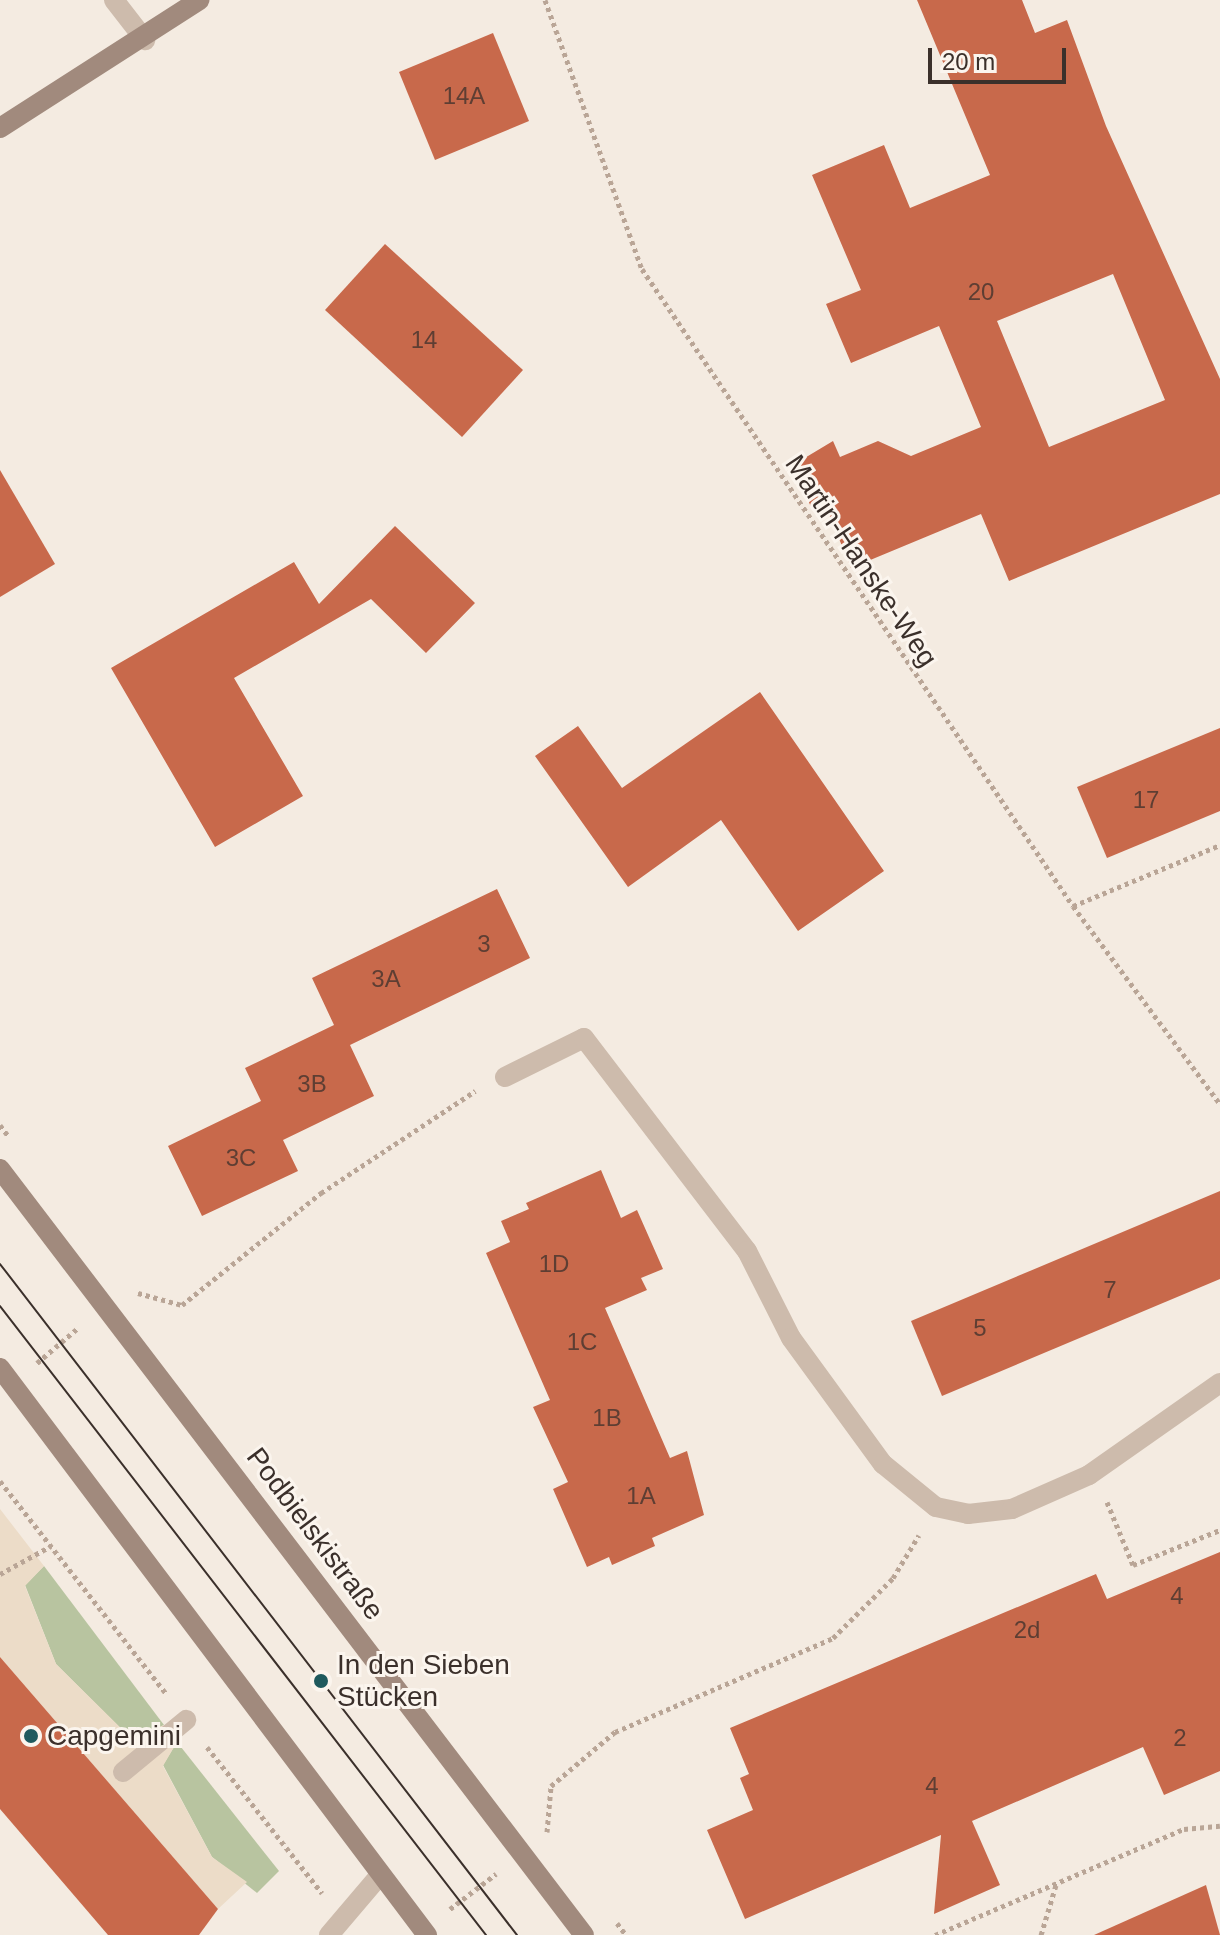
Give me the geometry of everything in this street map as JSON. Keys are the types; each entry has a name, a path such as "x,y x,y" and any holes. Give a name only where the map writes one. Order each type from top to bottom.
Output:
{"main road":[{"path":"0,128 145,40 199,0"},
{"name":"Podbielskistraße","path":"0,1169 107,1305 584,1935"},
{"path":"6,1376 424,1932"}],"street":[{"path":"114,0 145,40"},
{"path":"505,1077 584,1038 747,1251 791,1338 883,1464 936,1507 968,1514 1012,1509 1094,1472 1220,1383"},
{"path":"123,1772 186,1720"},
{"path":"329,1935 380,1875"}],"path":[{"name":"Martin-Hanske-Weg","path":"545,0 642,269 1073,906 1220,1104"},
{"path":"1073,906 1220,845"},
{"path":"6,1376 125,1289 182,1305 439,1108 505,1077"},
{"path":"1094,1472 1133,1565 1220,1530"},
{"path":"424,1932 547,1832 551,1786 615,1732 833,1638 893,1578 936,1507"},
{"path":"0,1574 51,1546"},
{"path":"935,1935 1184,1829 1220,1826"},
{"path":"1041,1935 1056,1884"}],"green space":[{"path":"44,1566 164,1725 132,1740 56,1664 25,1585"},
{"path":"177,1742 279,1871 257,1893 212,1857 163,1765"}],"shaded area":[{"path":"0,1509 44,1566 25,1586 56,1664 132,1739 164,1725 177,1742 163,1766 212,1857 247,1882 218,1909 0,1657"}],"building":[{"path":"917,0 1022,0 1035,33 1067,20 1106,126 1220,379 1220,494 1009,581 981,514 851,568 824,502 811,507 793,465 833,441 840,457 878,441 911,456 981,427 939,326 851,363 826,304 861,290 812,175 884,145 910,208 990,175","holes":["1113,274 1165,400 1049,447 997,321"]},
{"path":"493,33 529,121 435,160 399,72"},
{"path":"385,244 523,370 462,437 325,310"},
{"path":"0,470 55,564 0,597"},
{"path":"395,526 475,603 426,653 371,599 234,678 303,796 215,847 111,668 294,562 319,604"},
{"path":"760,692 884,871 798,931 721,820 628,887 535,756 578,726 622,788"},
{"path":"1220,728 1220,811 1107,858 1077,787"},
{"path":"497,889 530,958 350,1045 374,1096 283,1140 298,1171 202,1216 168,1146 261,1101 245,1068 334,1025 312,978"},
{"path":"601,1170 621,1218 637,1210 663,1269 641,1278 647,1290 605,1308 670,1458 687,1451 704,1515 652,1538 655,1546 612,1565 609,1557 587,1567 553,1489 568,1482 533,1407 550,1400 486,1253 510,1242 501,1221 529,1209 526,1203"},
{"path":"1220,1191 1220,1279 942,1396 911,1321"},
{"path":"1220,1552 1220,1771 1164,1795 1143,1747 972,1821 1000,1885 934,1914 941,1835 745,1919 707,1830 753,1810 740,1778 749,1774 730,1728 1096,1574 1107,1599"},
{"path":"0,1657 218,1909 199,1935 108,1935 0,1809"},
{"path":"1206,1885 1220,1935 1094,1935"}],"tram line":[{"path":"0,1264 517,1935"},
{"path":"0,1306 486,1935"}],"place":[{"name":"In den Sieben Stücken","path":"321,1681"},
{"name":"Capgemini","path":"31,1736"}]}
